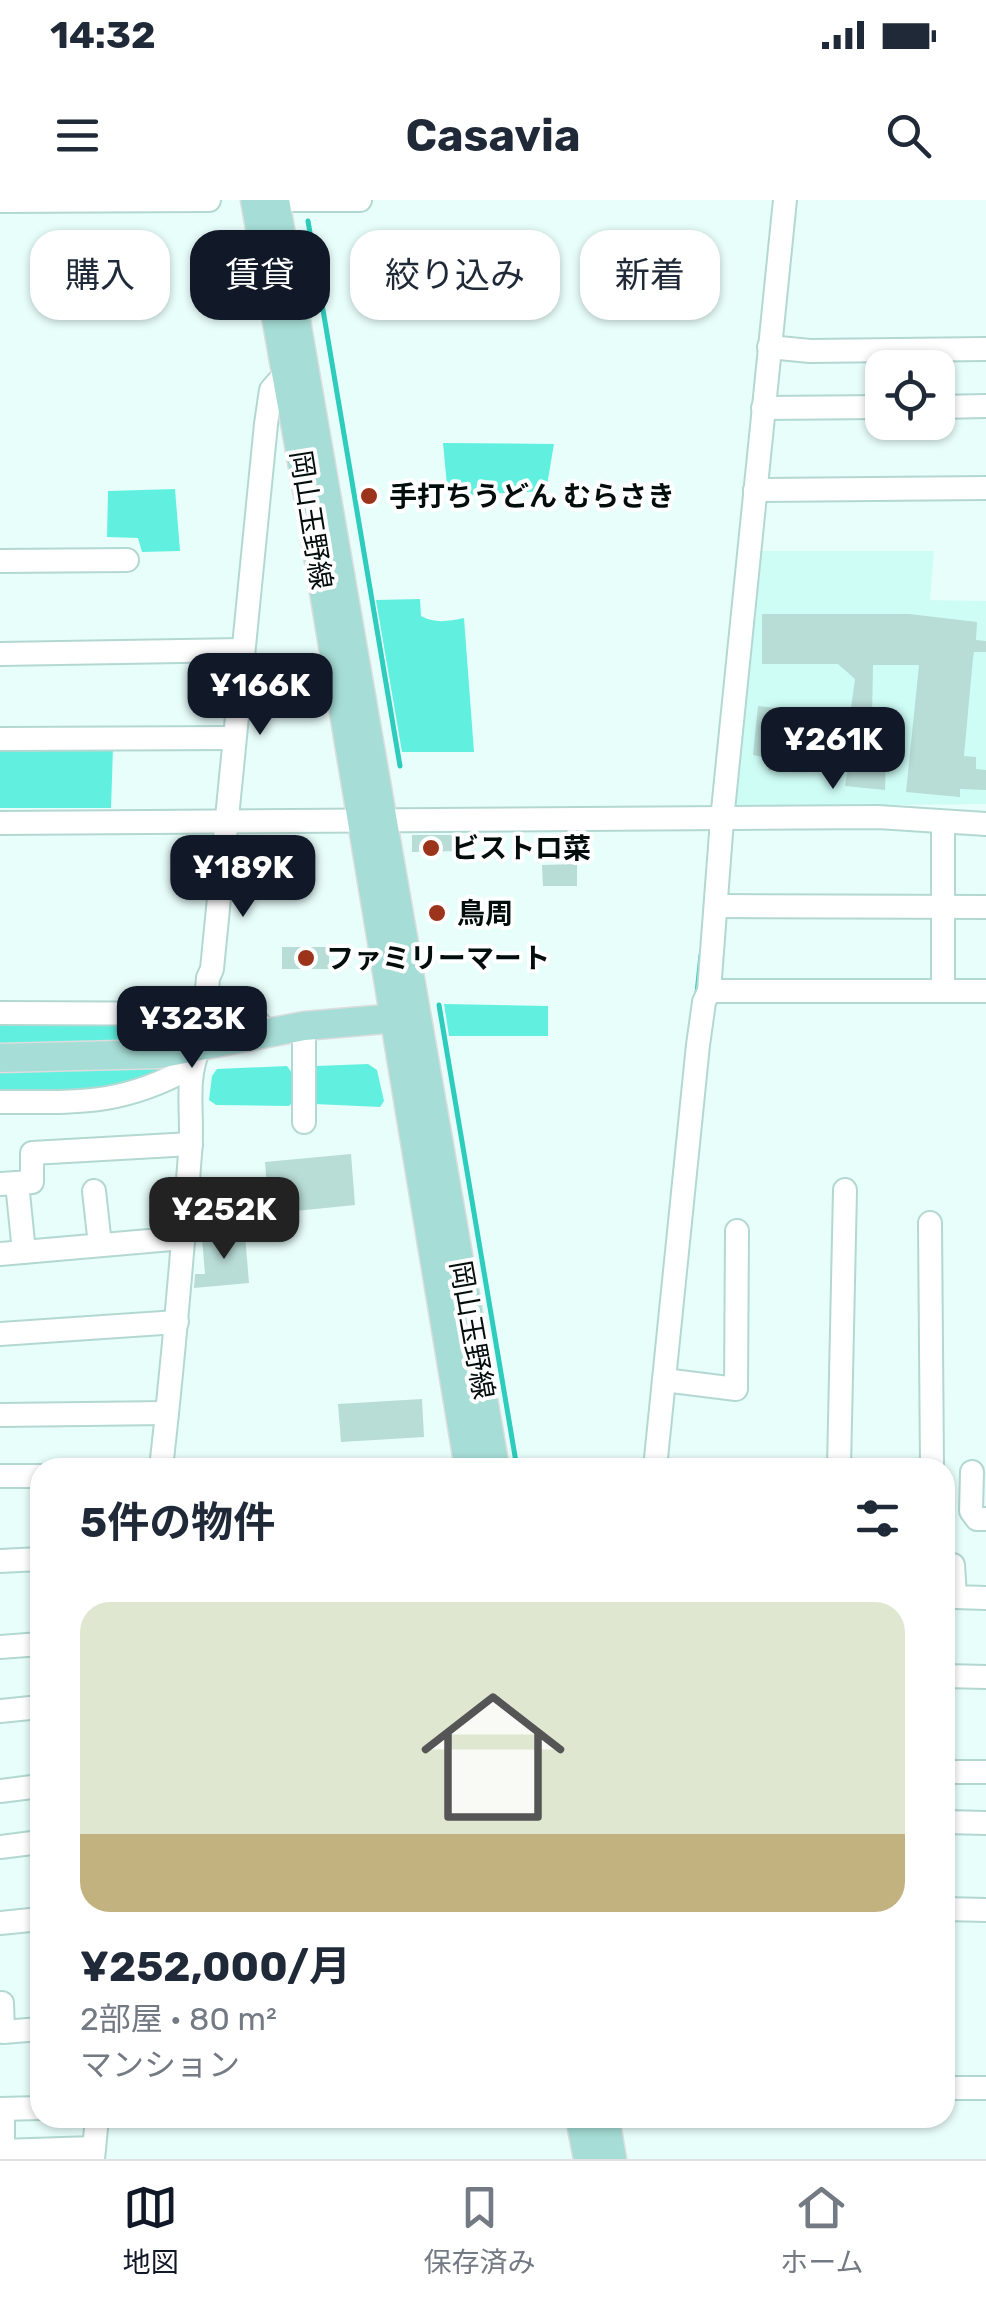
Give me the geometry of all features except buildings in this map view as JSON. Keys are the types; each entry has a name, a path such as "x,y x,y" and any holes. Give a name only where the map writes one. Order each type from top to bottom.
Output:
{"main road":[{"name":"岡山玉野線","path":"256,200 373,820"},
{"name":"岡山玉野線","path":"276,200 373,820 407,1017 493,1458"},
{"name":"岡山玉野線","path":"407,1017 468,1458"},
{"path":"0,1058 195,1058 267,1033 407,1017"},
{"path":"582,2128 588,2159"},
{"path":"607,2128 612,2159"}],"street":[{"path":"0,201 208,200"},
{"path":"292,200 360,200"},
{"path":"656,1458 698,1045 709,991 722,820 785,200"},
{"path":"769,347 810,351 986,349"},
{"path":"204,1012 229,738 271,390 286,374"},
{"path":"955,406 986,406"},
{"path":"763,408 865,407"},
{"path":"755,490 986,488"},
{"path":"0,561 127,560"},
{"path":"0,654 239,650"},
{"path":"0,739 229,738"},
{"path":"0,823 878,817 986,824"},
{"path":"943,824 943,991"},
{"path":"716,906 986,907"},
{"path":"709,991 986,991"},
{"path":"0,1013 246,1015 267,1033"},
{"path":"304,1026 304,1122"},
{"path":"0,1102 113,1100 159,1085 195,1058"},
{"path":"161,1458 161,1414 169,1323 183,1238 195,1058"},
{"path":"159,1085 183,1096 190,1104"},
{"path":"24,1252 9,1183 32,1182 32,1153 191,1144"},
{"path":"839,1458 845,1190"},
{"path":"94,1191 100,1245"},
{"path":"930,1223 938,1458"},
{"path":"664,1380 736,1389 737,1231"},
{"path":"0,1254 183,1238"},
{"path":"0,1334 169,1323"},
{"path":"0,1414 161,1414"},
{"path":"979,1472 971,1512 978,1519 986,1519"},
{"path":"0,1476 30,1476"},
{"path":"0,1561 30,1560"},
{"path":"955,1597 986,1598"},
{"path":"0,1647 30,1645"},
{"path":"955,1676 986,1677"},
{"path":"0,1712 30,1708"},
{"path":"955,1772 986,1772"},
{"path":"0,1791 30,1787"},
{"path":"955,1822 986,1823"},
{"path":"0,1847 30,1843"},
{"path":"955,1910 986,1910"},
{"path":"0,1923 30,1920"},
{"path":"2,2003 3,2032 30,2030"},
{"path":"955,2088 986,2088"},
{"path":"30,2109 2,2112 1,2151 89,2151"}],"shaded area":[{"path":"756,551 934,551 930,600 986,601 986,804 732,807"}],"green space":[{"path":"443,443 554,444 546,491 448,496"},
{"path":"175,489 180,551 142,552 138,538 107,537 108,491"},
{"path":"420,599 421,616 426,619 464,618 474,752 402,752 376,600"},
{"path":"113,748 111,808 0,808 0,750"},
{"path":"444,1004 548,1006 548,1036 449,1036"},
{"path":"0,1018 246,1022 247,1027 127,1045 0,1047"},
{"path":"368,1064 377,1070 384,1101 380,1107 315,1104 316,1066"},
{"path":"169,1066 120,1091 0,1096 0,1067"},
{"path":"287,1066 292,1073 294,1101 289,1106 216,1105 209,1100 212,1076 217,1069"}],"waterway":[{"path":"308,221 400,766"},
{"path":"697,993 701,955"},
{"path":"439,1005 515,1458"}],"place":[{"name":"手打ちうどん むらさき","path":"369,496"},
{"name":"ビストロ菜","path":"431,848"},
{"name":"鳥周","path":"437,913"},
{"name":"ファミリーマート","path":"306,958"}]}
